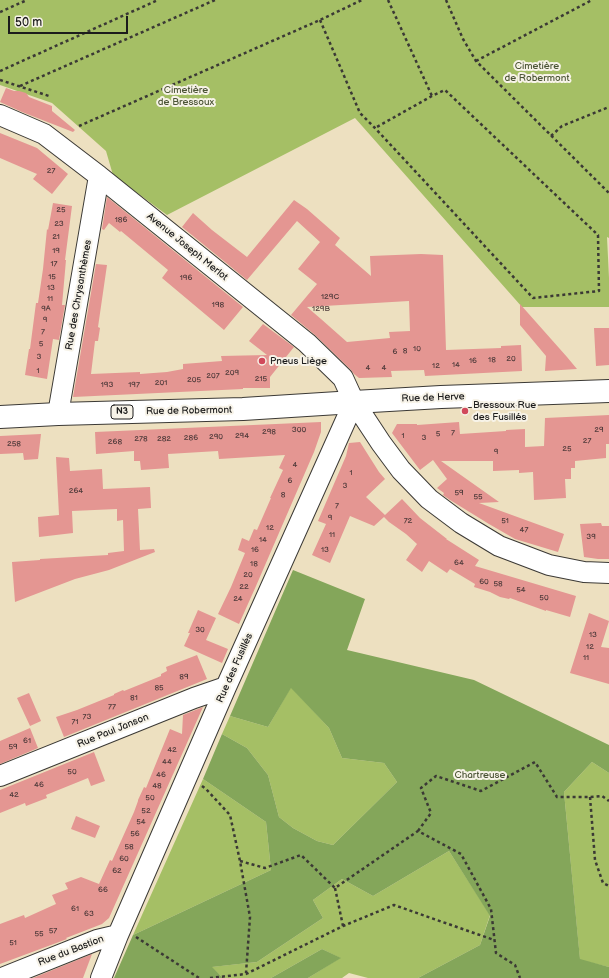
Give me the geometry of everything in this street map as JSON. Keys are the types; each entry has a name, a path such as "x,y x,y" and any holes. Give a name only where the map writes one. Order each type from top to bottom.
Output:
{"main road":[{"name":"Rue de Herve","path":"354,402 609,391"},
{"name":"Rue de Robermont","path":"0,417 243,409 354,402"}],"street":[{"name":"Avenue Joseph Merlot","path":"0,116 44,134 99,176 306,343 342,378 354,402 381,443 401,470 429,499 461,523 499,546 550,565 584,572 609,573"},
{"name":"Rue des Chrysanthèmes","path":"58,414 99,176"},
{"name":"Rue des Fusillés","path":"100,978 226,687 354,402"},
{"name":"Rue Paul Janson","path":"0,776 194,698 226,687"},
{"name":"Rue du Bastion","path":"2,978 97,940 118,935"}],"path":[{"path":"0,12 27,0"},
{"path":"0,71 158,0"},
{"path":"20,86 215,0"},
{"path":"79,126 362,0"},
{"path":"388,0 432,96"},
{"path":"446,0 463,39 476,61 609,193"},
{"path":"476,61 592,0"},
{"path":"320,20 360,113 533,298 599,291 598,235 445,90 375,128"},
{"path":"0,80 49,96"},
{"path":"551,136 562,126 609,107"},
{"path":"335,888 418,831 431,813 421,788 436,776 481,792 536,762 557,797 602,796 609,801"},
{"path":"187,777 206,789 230,815 250,917 246,974"},
{"path":"590,797 595,860 603,883 609,886"},
{"path":"418,831 461,854 491,909 496,953 515,965 520,978"},
{"path":"240,861 264,868 301,855 335,888 343,926"},
{"path":"210,978 246,974 343,926 394,905 494,940"},
{"path":"118,935 133,935 199,978"}],"green space":[{"name":"Cimetière de Bressoux","path":"0,0 609,0 609,238 607,237 609,307 522,307 355,118 167,215 113,175 106,151 52,103 0,85"},
{"name":"Chartreuse","path":"293,570 365,599 347,650 474,680 609,745 609,773 592,762 564,792 580,959 609,967 609,978 418,978 480,945 490,916 449,851 373,896 342,879 313,900 323,918 257,962 212,967 223,978 114,978 133,935 271,870 266,822 203,779 222,734 247,748 268,775 279,817 293,828 317,841 333,845 397,782 384,763 342,758 329,728 291,688 268,727 230,716"},
{"path":"291,687 329,728 342,758 384,763 397,782 333,845 317,841 293,828 279,817 268,775 247,748 222,734 230,716 268,727"},
{"path":"592,762 609,773 609,967 580,960 564,792"},
{"path":"203,779 266,822 271,870 133,935"},
{"path":"449,851 490,915 480,945 418,978 368,978 349,973 342,978 308,978 340,958 322,949 271,978 223,978 211,967 257,962 323,918 313,900 342,879 373,896"},
{"path":"322,949 341,958 308,978 271,978"}],"building":[{"path":"6,88 26,93 29,97 52,106 52,111 75,130 73,132 0,102"},
{"path":"0,133 37,148 68,174 52,194 33,179 37,174 0,158"},
{"path":"107,197 243,307 224,330 162,278 168,270 121,231 120,232 109,223 104,230 102,229"},
{"path":"294,200 307,209 340,238 335,245 371,276 370,256 421,254 443,255 446,350 501,348 501,346 521,345 522,371 425,376 424,370 391,371 392,377 359,378 315,335 291,315 317,284 298,269 320,242 297,221 247,280 182,227 193,213 247,257","holes":["409,301 410,331 389,332 390,338 347,342 307,307"]},
{"path":"53,203 72,206 65,260 62,305 65,305 59,340 53,339 47,379 25,375 36,303 38,303 47,229 48,230"},
{"path":"96,264 107,265 98,327 100,328 98,341 95,341 91,374 140,372 140,374 167,372 183,369 183,364 222,361 221,356 267,355 249,341 263,324 294,347 270,377 270,388 243,388 73,397"},
{"path":"520,304 577,369 545,371 546,356 520,325"},
{"path":"594,328 609,328 609,365 596,366"},
{"path":"609,415 609,444 606,444 606,458 575,461 575,468 571,468 571,479 565,479 566,498 534,500 533,472 519,473 519,470 493,471 493,461 441,461 499,502 479,503 564,534 558,552 515,539 443,495 444,493 437,488 447,479 433,460 420,470 392,433 397,424 417,425 459,422 460,434 525,429 525,447 544,446 545,418"},
{"path":"321,422 321,432 314,452 239,624 218,614 245,553 238,550 242,538 249,541 254,529 257,530 283,470 279,468 285,455 219,459 218,451 168,454 169,468 141,470 140,461 134,461 134,451 96,454 95,432"},
{"path":"41,434 38,459 24,460 23,453 0,454 0,436"},
{"path":"360,442 385,479 366,497 385,515 402,499 420,518 446,539 479,560 475,566 576,596 570,617 546,611 510,598 500,597 474,587 475,584 450,569 447,573 429,561 422,572 406,560 417,544 384,517 374,526 350,516 330,563 312,555 326,524 318,521 346,456 349,443"},
{"path":"56,457 69,458 70,471 102,469 103,489 150,487 151,508 138,509 140,550 154,549 155,552 109,570 75,579 15,602 12,562 108,555 108,553 124,551 123,520 117,521 117,509 72,511 73,533 39,537 38,517 59,515"},
{"path":"601,523 602,526 609,526 609,559 584,557 580,524"},
{"path":"198,610 216,618 206,640 228,649 222,663 184,646"},
{"path":"589,613 609,621 601,647 609,648 609,684 570,673"},
{"path":"197,655 207,679 64,737 56,717 161,676 161,674 167,671 166,667"},
{"path":"29,693 41,721 30,726 17,698"},
{"path":"203,707 109,918 102,924 66,938 67,939 0,964 0,924 24,915 25,918 56,904 52,895 68,889 65,883 81,877 99,884 110,860 112,861 144,787 146,788 170,729 182,734 183,715"},
{"path":"30,728 38,748 0,764 0,741"},
{"path":"94,752 105,781 91,786 88,778 46,795 47,798 26,806 25,803 0,813 0,790"},
{"path":"76,816 100,826 95,838 71,829"},
{"path":"92,954 83,978 33,978"}],"place":[{"name":"Pneus Liège","path":"262,361"},
{"name":"Bressoux Rue des Fusillés","path":"465,411"}],"park label":[{"name":"Cimetière de Robermont","path":"537,72"}]}
